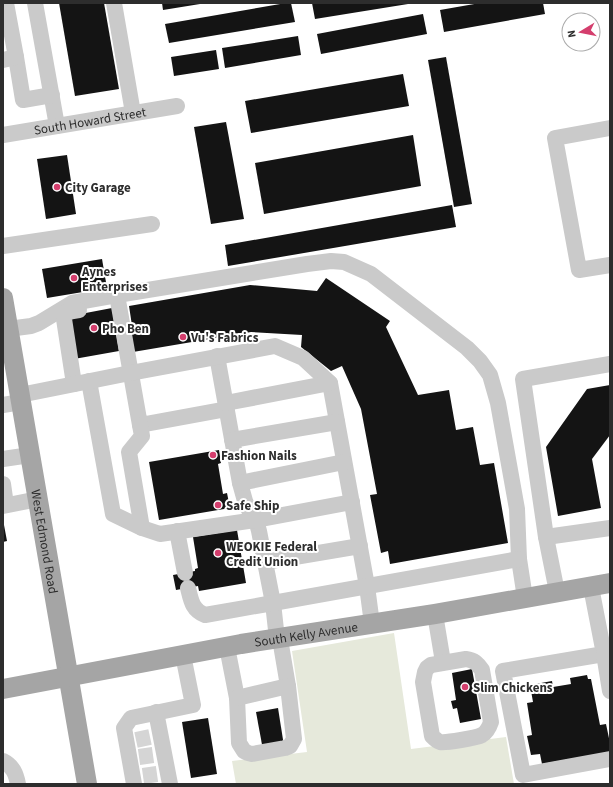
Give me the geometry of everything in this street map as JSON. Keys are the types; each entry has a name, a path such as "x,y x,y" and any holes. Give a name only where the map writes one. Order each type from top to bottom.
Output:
{"main road":[{"name":"West Edmond Road","path":"3,298 15,401 30,455 87,784"},
{"name":"South Kelly Avenue","path":"3,688 226,647 435,614 610,583"}],"street":[{"path":"6,3 9,59 23,100 52,95"},
{"path":"35,3 57,126"},
{"path":"114,3 133,114"},
{"name":"South Howard Street","path":"3,135 177,106"},
{"path":"610,128 555,138 579,270 610,265"},
{"path":"3,246 152,224"},
{"path":"7,337 39,323 72,303 117,295 331,261 344,262 371,274 467,348 490,375 498,403 517,509 519,559 525,598"},
{"path":"117,295 127,373"},
{"path":"142,528 129,452 142,436 113,309 109,305 67,312 64,319 82,382 113,514 142,528 160,534 256,520 352,502"},
{"path":"15,401 82,382 275,346 303,358 330,383 367,586 372,624"},
{"path":"217,356 240,482 245,501 256,520 273,603 288,686 294,739 290,746 252,754 248,754 241,748 239,744 237,698 226,647"},
{"path":"558,592 546,537 523,380 610,364"},
{"path":"140,425 330,383"},
{"path":"232,440 337,422"},
{"path":"3,459 30,455"},
{"path":"240,482 344,462"},
{"path":"3,484 4,505 38,499"},
{"path":"546,537 610,528"},
{"path":"177,531 186,580 194,608 199,613 204,615 519,559"},
{"path":"265,562 360,546"},
{"path":"590,587 610,691"},
{"path":"435,614 443,662"},
{"path":"604,654 503,671 523,775 610,759"},
{"path":"143,738 124,728 131,718 193,705 183,655"},
{"path":"466,659 473,660 478,663 482,670 491,722 487,730 481,735 443,742 432,736 423,676 427,668 431,665 443,662 466,659"},
{"path":"237,698 288,686"},
{"path":"151,778 143,738 156,712"},
{"path":"143,738 151,778"},
{"path":"3,761 11,767 15,773 18,784"}],"shaded area":[{"path":"394,633 411,749 506,737 514,784 236,784 232,761 307,752 292,651"}],"building":[{"path":"59,3 104,3 119,89 75,96"},
{"path":"162,3 200,3 200,4 163,10"},
{"path":"291,3 295,22 169,43 165,24"},
{"path":"312,3 408,3 408,4 315,19"},
{"path":"480,3 543,3 545,14 444,32 440,10"},
{"path":"423,14 427,34 321,54 317,34"},
{"path":"298,36 301,55 225,68 222,48"},
{"path":"216,50 219,69 174,76 171,57"},
{"path":"446,57 472,204 454,207 428,60"},
{"path":"403,74 409,106 251,133 245,101"},
{"path":"226,122 244,219 211,224 194,127"},
{"path":"413,135 421,186 264,214 255,163"},
{"name":"City Garage","path":"67,155 76,214 46,219 37,159"},
{"path":"452,205 456,227 228,266 225,245"},
{"name":"Aynes Enterprises","path":"102,259 107,288 47,298 42,269"},
{"path":"326,278 390,321 386,327 418,395 449,390 456,430 473,427 480,465 494,463 508,543 390,564 388,551 381,553 370,495 377,494 361,409 342,366 331,371 301,347 302,335 251,332 133,352 129,333 133,332 129,306 250,285 317,291"},
{"name":"Pho Ben","path":"112,308 119,351 74,359 70,316"},
{"path":"610,385 610,435 592,459 601,508 558,516 546,447 587,389"},
{"path":"219,450 221,463 218,464 223,494 227,493 230,508 159,520 149,462"},
{"path":"3,525 7,541 3,542"},
{"name":"WEOKIE Federal Credit Union","path":"237,530 246,583 199,591 198,586 176,590 173,575 195,571 195,569 198,568 193,537"},
{"name":"Slim Chickens","path":"472,669 481,719 460,723 457,708 453,709 451,701 456,700 452,673"},
{"path":"587,675 588,679 591,679 600,725 606,724 610,743 610,752 542,764 540,754 531,755 527,736 532,735 527,703 533,702 530,685 552,681 553,687 571,684 570,678"},
{"path":"278,708 284,746 263,750 256,712"},
{"path":"208,718 217,774 191,778 182,722"}],"tunnel":[{"path":"136,740 150,737"},
{"path":"139,757 153,755"},
{"path":"143,776 157,774"}],"place":[{"name":"City Garage","path":"57,187"},
{"name":"Aynes Enterprises","path":"74,278"},
{"name":"Pho Ben","path":"94,328"},
{"name":"Vu's Fabrics","path":"183,337"},
{"name":"Fashion Nails","path":"213,455"},
{"name":"Safe Ship","path":"218,505"},
{"name":"WEOKIE Federal Credit Union","path":"218,553"},
{"name":"Slim Chickens","path":"465,687"}]}
